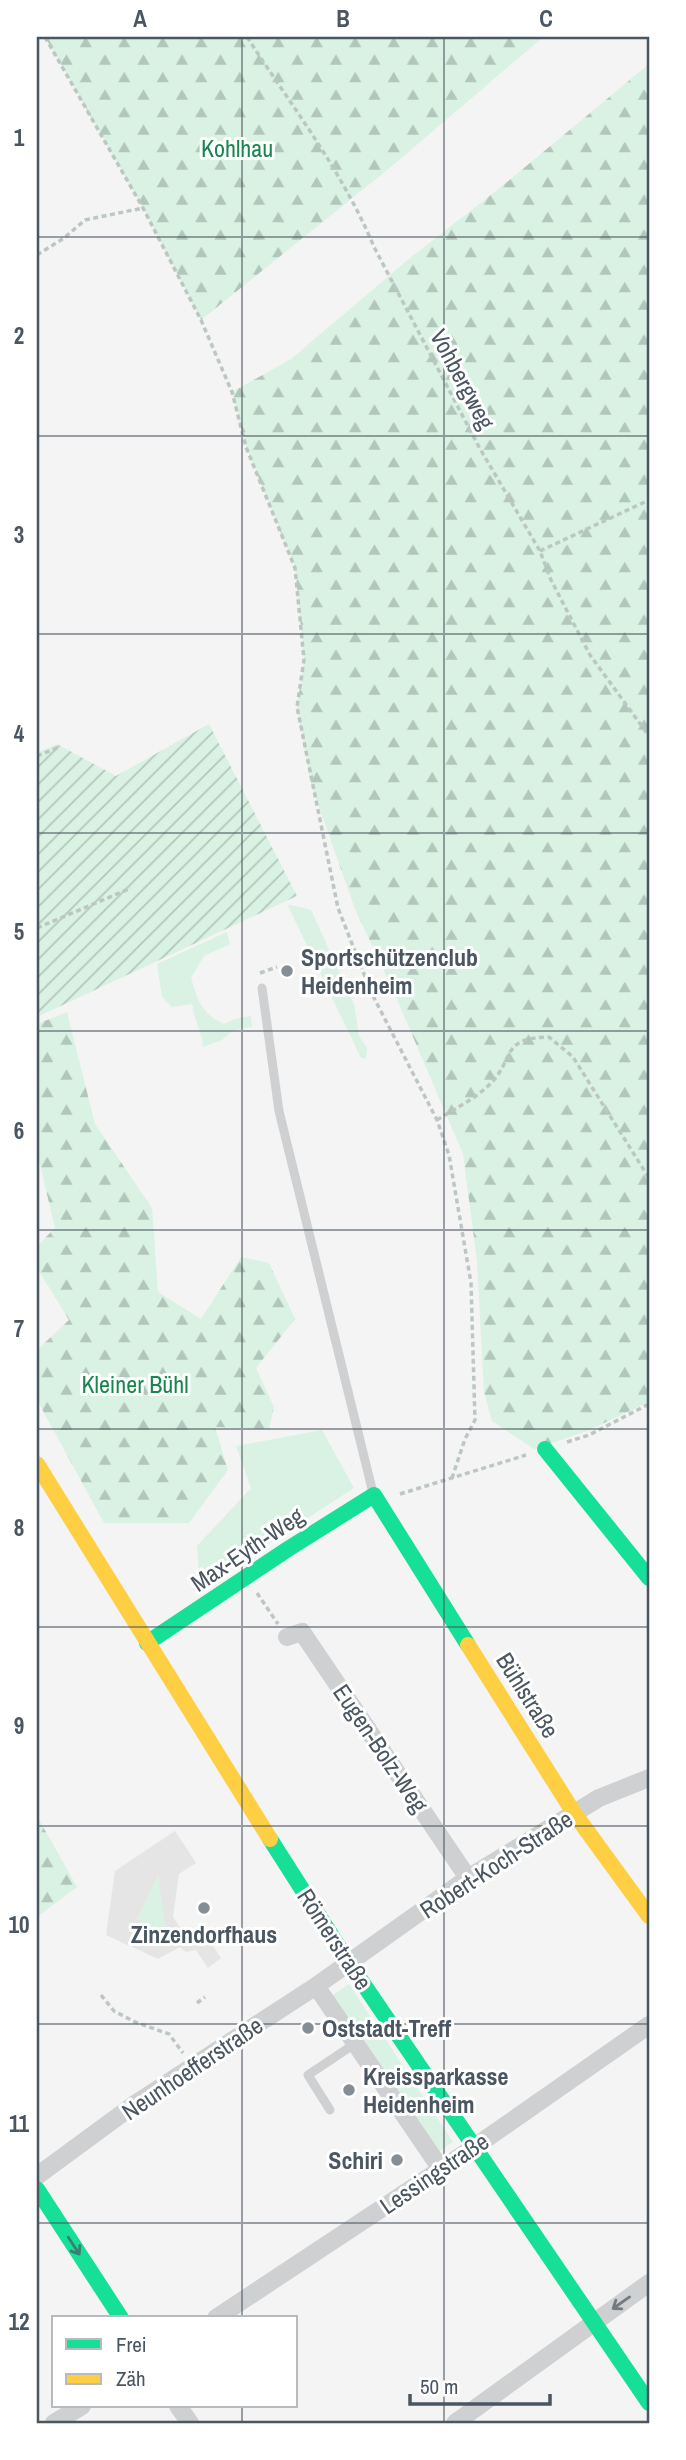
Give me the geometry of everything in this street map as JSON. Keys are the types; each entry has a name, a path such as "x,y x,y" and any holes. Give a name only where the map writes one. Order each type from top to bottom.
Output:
{"street":[{"path":"545,1449 649,1578"},
{"name":"Römerstraße","path":"37,1464 349,1963 649,2403"},
{"name":"Max-Eyth-Weg","path":"147,1643 304,1536 374,1495"},
{"name":"Bühlstraße","path":"374,1495 574,1813 649,1916"},
{"name":"Eugen-Bolz-Weg","path":"288,1637 302,1632 468,1878"},
{"name":"Robert-Koch-Straße","path":"349,1963 468,1878 599,1797 649,1778"},
{"name":"Neunhoefferstraße","path":"37,2176 135,2104 349,1963"},
{"name":"Römerstraße","path":"316,1986 441,2169"},
{"name":"Lessingstraße","path":"219,2316 474,2148 649,2025"},
{"path":"37,2189 120,2316"},
{"path":"455,2423 649,2283"},
{"path":"54,2423 79,2408"},
{"path":"179,2408 190,2423"}],"lane":[{"path":"262,988 279,1111 374,1495"},
{"path":"330,2110 308,2075 356,2043"}],"path":[{"path":"45,37 143,208 201,320 232,392 246,447 295,568 304,660 297,707 338,908 372,992 437,1120 449,1155 471,1283 475,1420 465,1439 452,1478"},
{"name":"Vohbergweg","path":"247,37 362,216 374,247 473,435 541,551 551,580 590,655 649,736"},
{"path":"37,255 64,238 85,220 143,208"},
{"path":"541,551 649,500"},
{"path":"37,755 59,747"},
{"path":"37,928 131,888"},
{"path":"437,1120 489,1085 517,1043 529,1037 549,1037 573,1057 649,1178"},
{"path":"397,1495 474,1471"},
{"path":"247,1577 288,1637"},
{"path":"101,1995 114,2011 169,2034 192,2066"},
{"path":"197,2003 205,1997"}],"shaded area":[{"path":"175,1831 196,1863 179,1874 173,1917 187,1938 202,1929 221,1958 208,1968 196,1950 186,1952 180,1947 158,1959 106,1935 115,1871"}],"green space":[{"name":"Kohlhau","path":"45,37 543,37 392,166 201,320 143,208"},
{"path":"649,64 649,1402 587,1431 534,1449 492,1421 484,1392 477,1261 463,1154 355,909 311,784 297,707 304,660 295,568 246,447 232,392 291,359 410,258 501,187"},
{"path":"209,724 297,896 37,1017 37,753 57,744 116,776"},
{"path":"287,904 311,910 354,1004 359,1036 367,1048 366,1059 361,1058"},
{"path":"227,932 230,944 204,956 191,978 198,1000 205,1011 224,1024 251,1016 252,1027 234,1030 222,1040 203,1047 192,1004 172,1007 162,997 157,964"},
{"name":"Kleiner Bühl","path":"67,1012 95,1124 152,1208 158,1292 201,1319 241,1257 269,1263 295,1319 256,1368 274,1407 269,1429 215,1427 228,1470 189,1523 104,1523 37,1400 37,1350 69,1320 37,1268 37,1246 55,1228 37,1152 37,1024"},
{"path":"322,1430 354,1488 200,1588 197,1546 251,1488 236,1446"},
{"path":"37,1816 77,1887 37,1917"},
{"path":"158,1875 167,1938 137,1919"},
{"path":"349,1984 453,2142 433,2155 330,1997"}],"traffic: fast":[{"path":"545,1449 649,1578"},
{"path":"147,1643 374,1495 468,1645"},
{"path":"270,1839 349,1963 649,2403"},
{"path":"37,2189 120,2316"}],"traffic: slow":[{"path":"37,1464 270,1839"},
{"path":"468,1645 574,1813 649,1916"}],"place":[{"name":"Sportschützenclub Heidenheim","path":"287,971"},
{"name":"Zinzendorfhaus","path":"204,1908"},
{"name":"Oststadt-Treff","path":"308,2028"},
{"name":"Kreissparkasse Heidenheim","path":"349,2090"},
{"name":"Schiri","path":"397,2160"}]}
